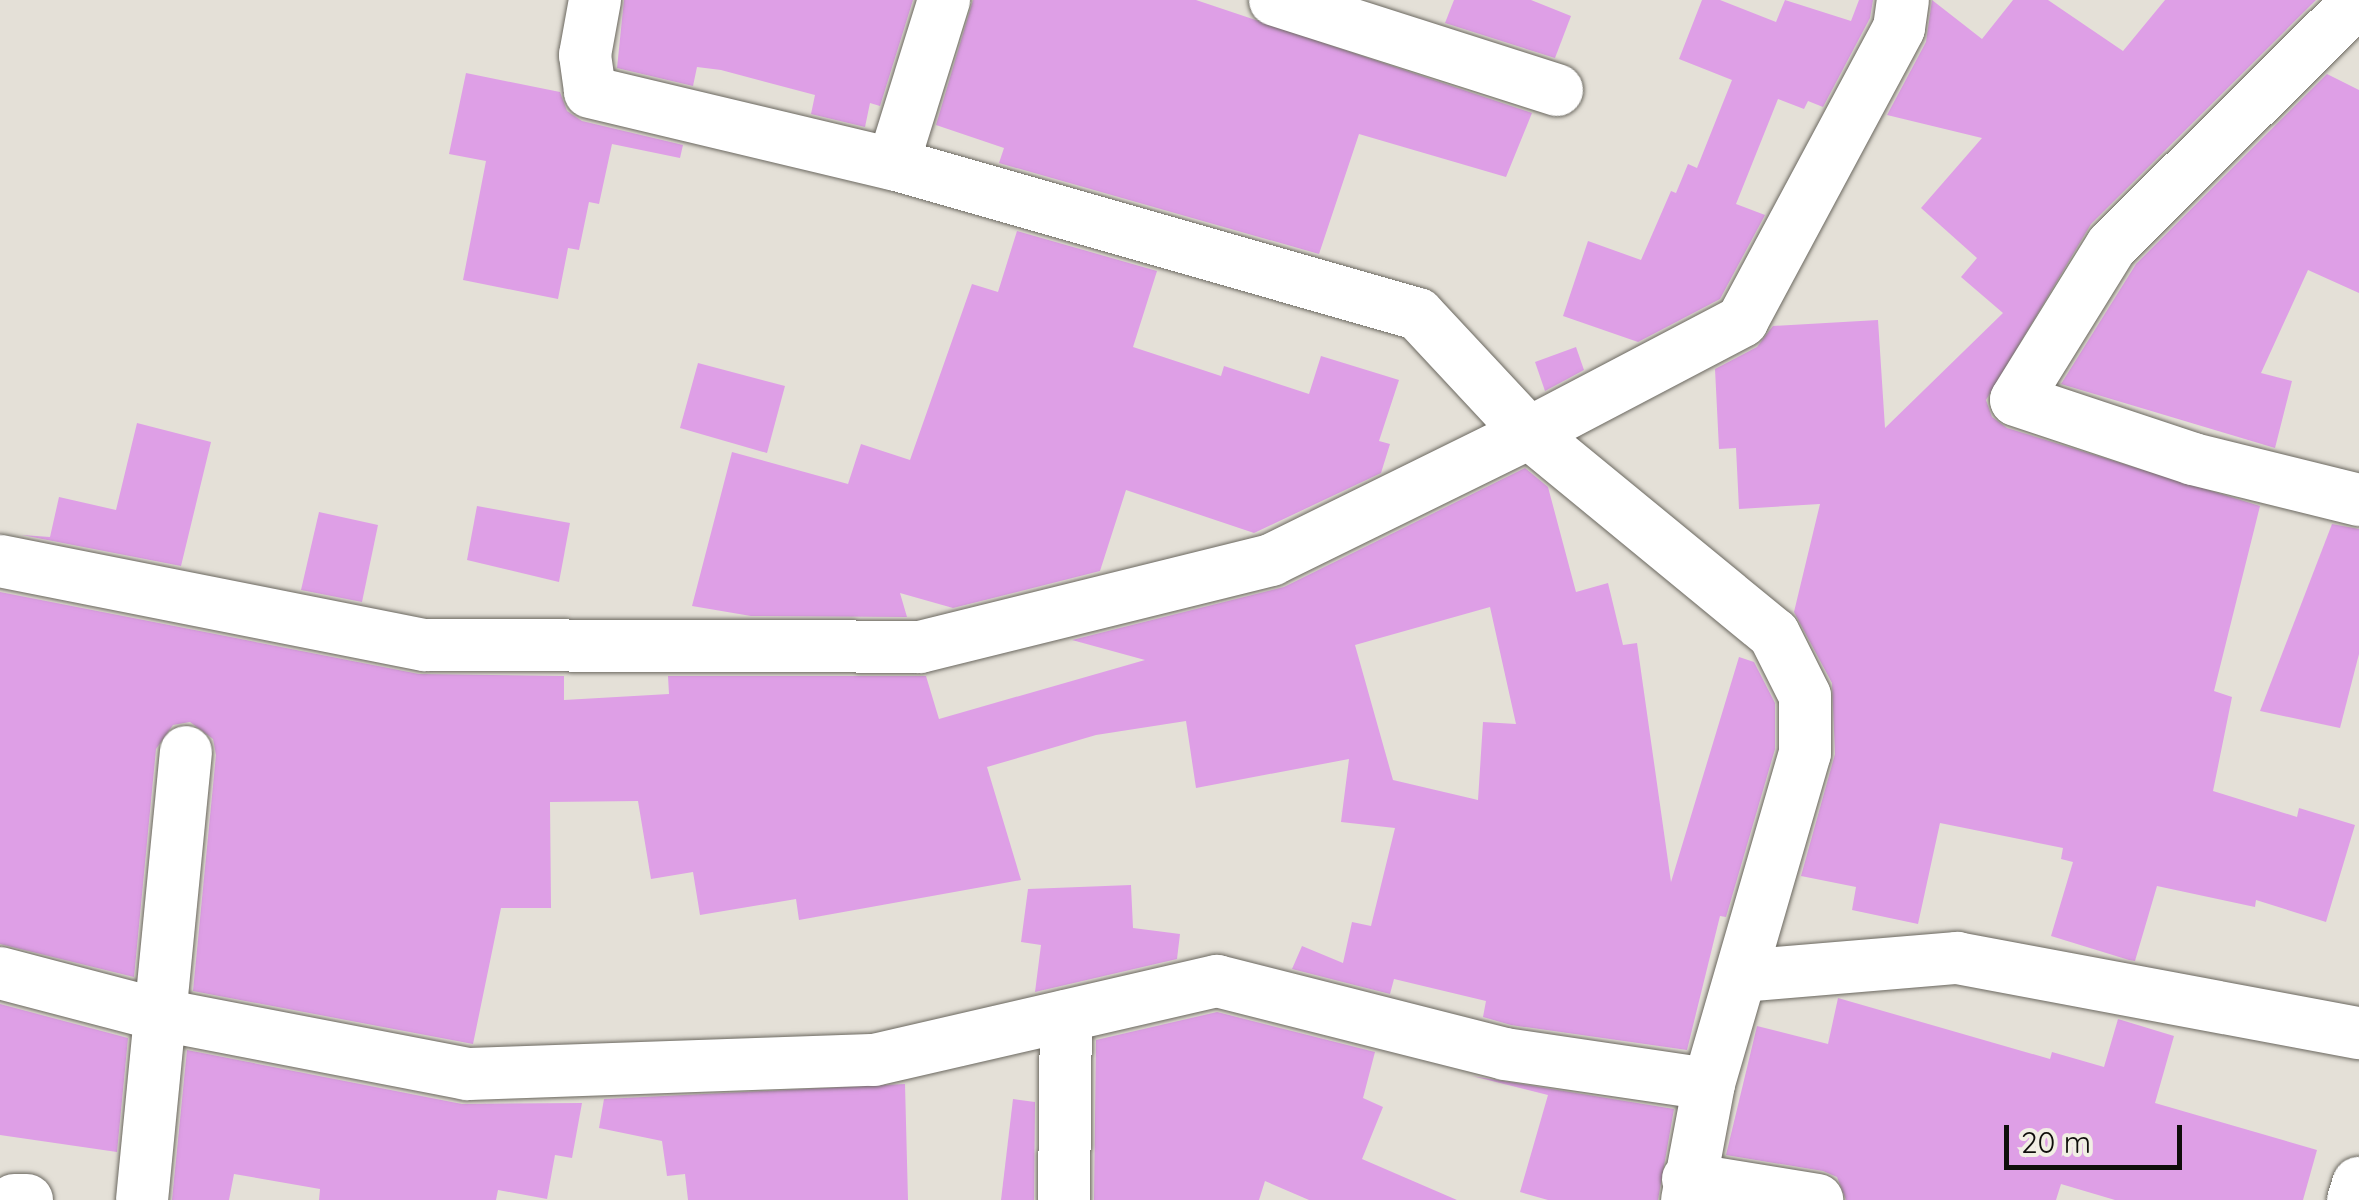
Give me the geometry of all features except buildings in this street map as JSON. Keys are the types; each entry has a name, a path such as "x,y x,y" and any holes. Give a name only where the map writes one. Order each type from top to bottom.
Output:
{"street":[{"path":"595,0 585,55 590,92 893,164 1418,314 1529,432 1774,634 1805,696 1805,753 1709,1084 1687,1189 1817,1200"},
{"path":"893,164 944,0"},
{"path":"1275,0 1557,90"},
{"path":"0,561 425,645 920,647 1271,560 1529,432 1742,320 1899,28 1903,0"},
{"path":"2359,0 2112,245 2016,400 2192,460 2359,500"},
{"path":"142,1200 156,1014 186,752"},
{"path":"1740,976 1957,958 2359,1033"},
{"path":"0,972 156,1014 466,1074 874,1060 1217,982 1505,1054 1709,1084"},
{"path":"1064,1200 1066,1016"},
{"path":"2354,1200 2359,1184"},
{"path":"14,1200 28,1200"}]}
